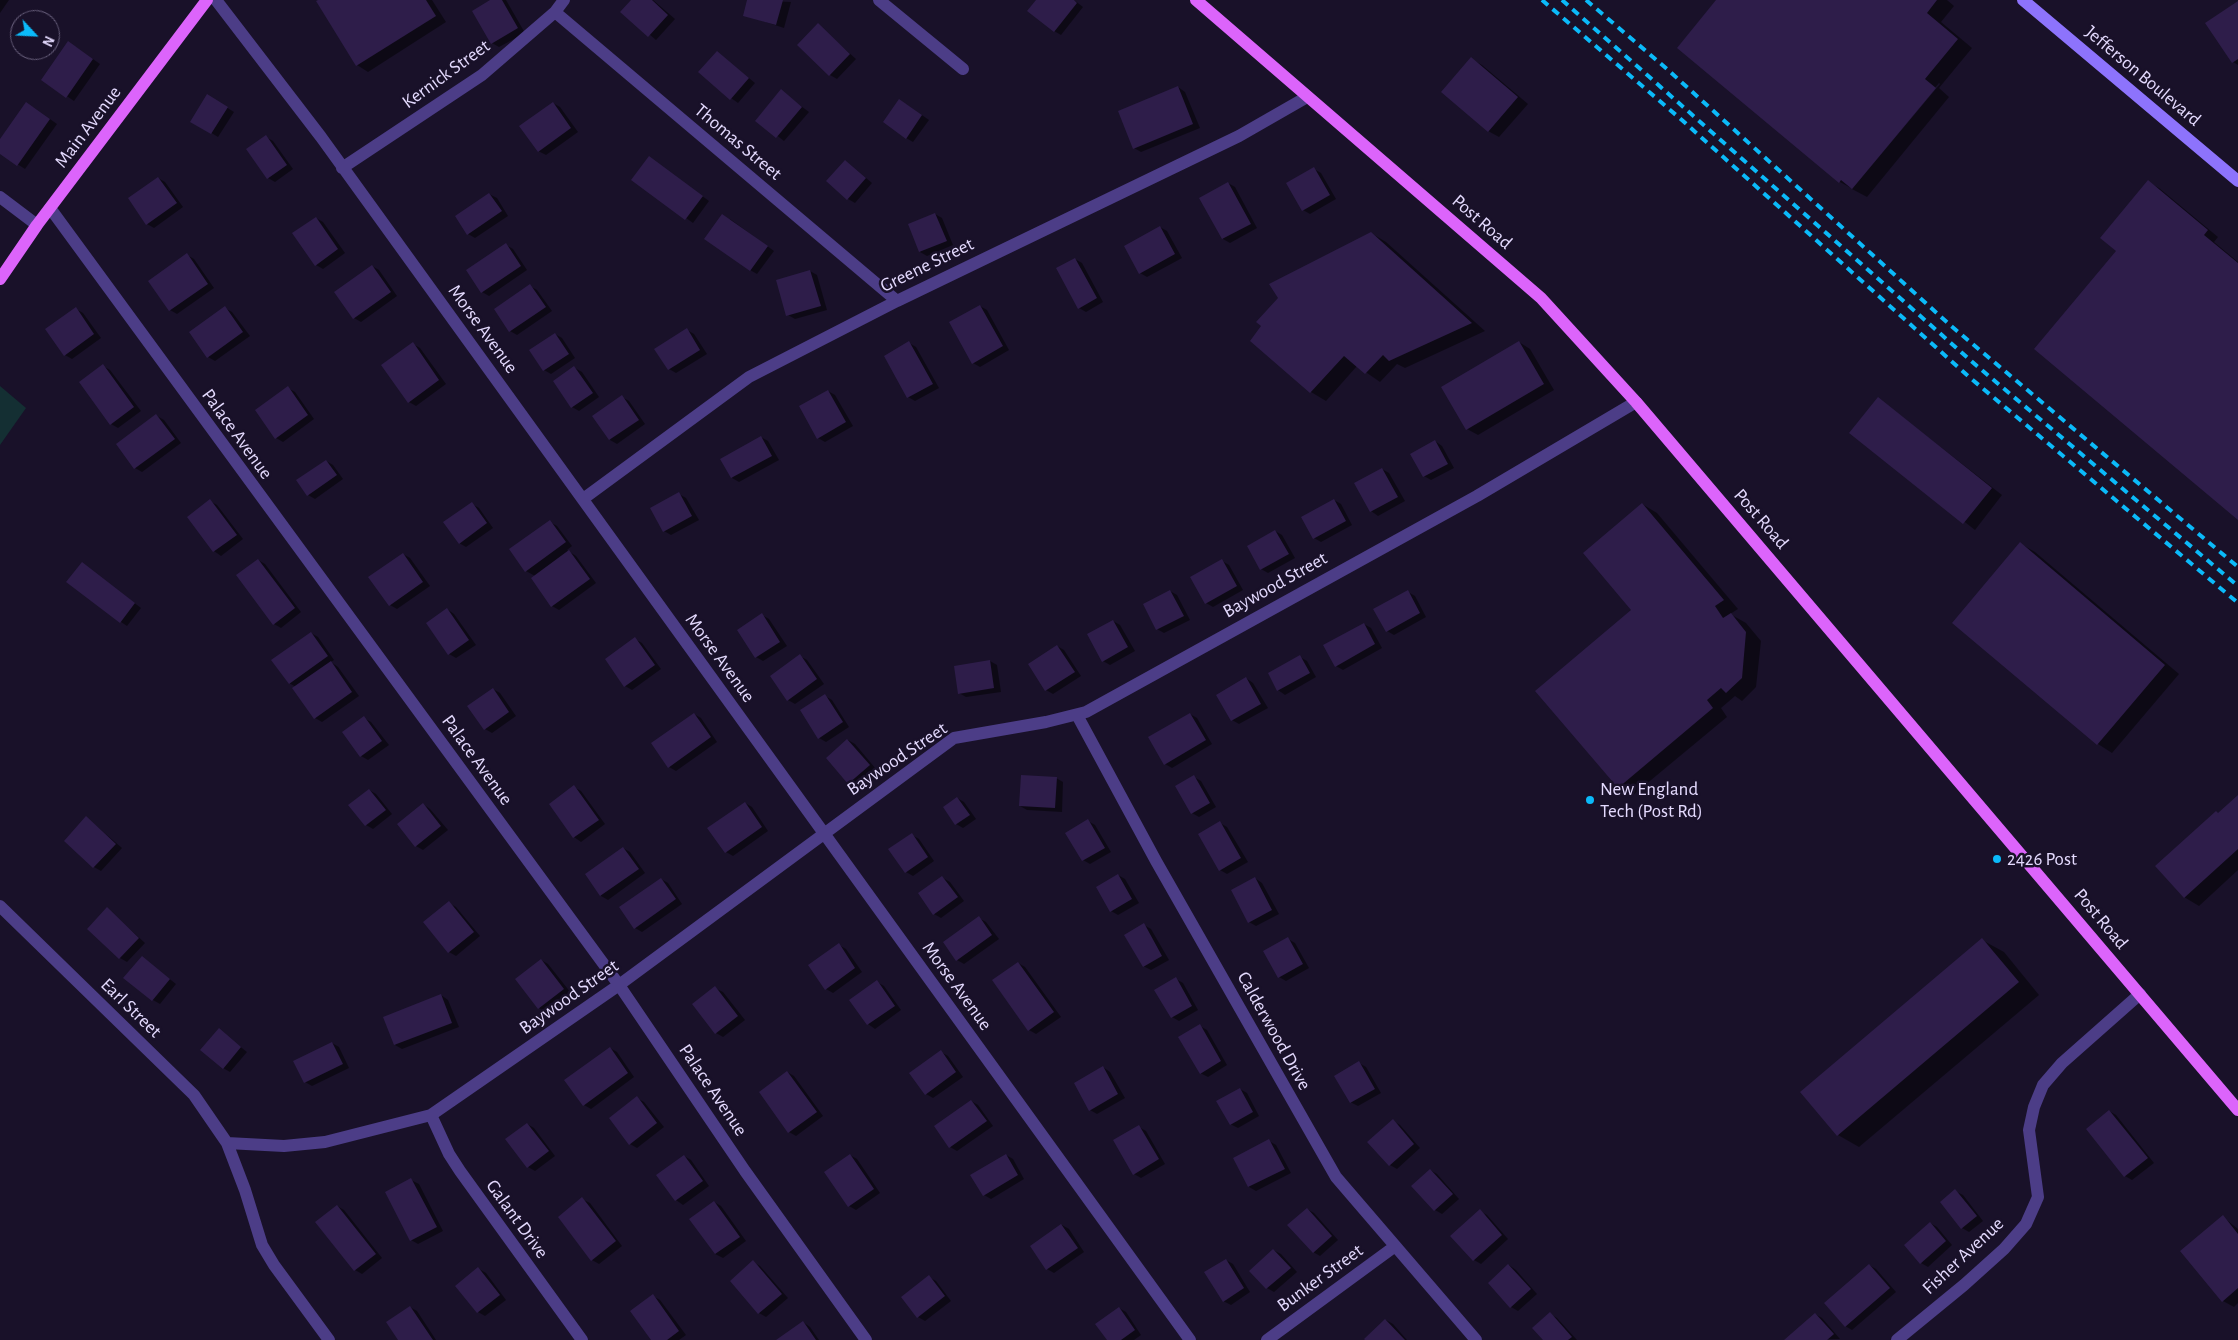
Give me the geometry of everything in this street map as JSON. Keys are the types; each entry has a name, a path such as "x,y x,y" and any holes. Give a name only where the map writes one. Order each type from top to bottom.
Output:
{"main road":[{"name":"Main Avenue","path":"0,279 37,225 207,0"},
{"name":"Jefferson Boulevard","path":"2023,0 2238,181"},
{"name":"Post Road","path":"1197,1 1541,298 1636,402 2238,1110"}],"street":[{"name":"Morse Avenue","path":"216,0 342,168 583,499 1190,1340"},
{"name":"Kernick Street","path":"342,168 482,75 555,12 564,0"},
{"path":"879,0 964,69"},
{"name":"Thomas Street","path":"555,12 897,301"},
{"name":"Greene Street","path":"583,499 749,377 897,301 1239,136 1307,97"},
{"path":"0,197 37,225"},
{"name":"Palace Avenue","path":"50,208 619,985 745,1171 866,1340"},
{"name":"Baywood Street","path":"227,1143 284,1146 325,1142 431,1115 619,985 775,872 823,833 954,738 1077,715 1439,518 1636,402"},
{"name":"Calderwood Drive","path":"1077,715 1156,861 1336,1177 1394,1247 1476,1340"},
{"name":"Earl Street","path":"0,906 194,1095 227,1143"},
{"name":"Fisher Avenue","path":"1897,1340 2004,1249 2026,1224 2038,1197 2029,1130 2034,1107 2043,1085 2062,1063 2140,994"},
{"name":"Galant Drive","path":"431,1115 449,1154 460,1171 582,1340"},
{"path":"227,1143 245,1190 262,1245 274,1265 329,1340"},
{"name":"Bunker Street","path":"1267,1340 1394,1247"}],"green space":[{"path":"0,386 26,408 0,445"}],"building":[{"path":"426,0 436,16 356,66 316,1"},
{"path":"490,0 502,0 518,28 491,44 472,11"},
{"path":"631,0 652,0 668,15 648,37 620,12"},
{"path":"747,0 783,0 776,25 743,16"},
{"path":"1036,0 1074,0 1077,3 1054,32 1027,11"},
{"path":"1716,0 1937,0 1927,13 1958,39 1925,79 1936,88 1852,189 1841,180 1839,183 1677,48"},
{"path":"2238,1 2238,59 2232,63 2205,23"},
{"path":"818,23 850,54 829,76 797,45"},
{"path":"68,41 93,59 66,98 41,80 55,60 60,60 60,53"},
{"path":"717,51 749,78 730,100 698,72"},
{"path":"1471,57 1518,97 1488,132 1441,92"},
{"path":"1178,86 1193,124 1133,149 1118,111"},
{"path":"781,89 802,107 776,138 755,121"},
{"path":"207,94 228,107 211,134 190,122"},
{"path":"899,99 922,115 906,139 883,122"},
{"path":"26,102 50,119 17,166 0,154 0,139"},
{"path":"553,102 571,128 538,152 519,126"},
{"path":"266,135 287,165 267,179 246,149"},
{"path":"649,156 703,196 685,220 631,180"},
{"path":"845,160 866,178 847,200 826,181"},
{"path":"1314,167 1330,195 1302,211 1286,183"},
{"path":"158,177 177,203 146,225 128,198"},
{"path":"2148,180 2208,230 2204,235 2238,263 2238,520 2034,349 2116,251 2100,238"},
{"path":"1228,182 1251,224 1222,239 1199,198"},
{"path":"489,193 502,211 467,235 455,216"},
{"path":"935,213 947,241 919,252 908,224"},
{"path":"722,214 768,246 750,271 704,239"},
{"path":"316,217 338,249 315,266 292,233"},
{"path":"1160,226 1175,254 1139,274 1124,246"},
{"path":"1371,232 1472,323 1389,361 1383,355 1365,374 1344,356 1310,393 1250,341 1261,326 1256,322 1278,298 1269,284"},
{"path":"506,243 521,266 481,293 466,270"},
{"path":"187,253 208,284 169,311 148,281"},
{"path":"1075,258 1097,298 1078,309 1056,268"},
{"path":"372,265 391,292 353,319 334,292"},
{"path":"810,270 821,306 786,316 776,280"},
{"path":"530,284 546,307 509,332 494,309"},
{"path":"980,305 1003,346 972,364 949,322"},
{"path":"225,306 243,332 207,358 189,332"},
{"path":"76,307 94,334 64,356 45,329"},
{"path":"687,328 700,350 668,370 654,349"},
{"path":"555,333 569,354 543,371 529,350"},
{"path":"909,341 933,384 907,398 884,356"},
{"path":"1519,341 1544,384 1466,430 1441,387"},
{"path":"413,342 439,380 408,403 381,365"},
{"path":"103,364 134,407 110,425 79,382"},
{"path":"574,366 593,393 571,408 553,381"},
{"path":"288,386 308,415 275,439 255,410"},
{"path":"828,390 846,422 817,439 799,406"},
{"path":"622,395 639,420 609,440 592,416"},
{"path":"1878,397 1992,488 1963,524 1849,433"},
{"path":"156,414 175,439 134,469 116,444"},
{"path":"761,436 772,456 731,478 720,459"},
{"path":"1435,440 1448,464 1423,477 1410,454"},
{"path":"326,460 337,475 307,496 296,480"},
{"path":"1382,468 1398,497 1370,512 1354,483"},
{"path":"679,492 692,516 663,532 650,508"},
{"path":"210,499 237,535 213,552 187,517"},
{"path":"1334,499 1346,521 1313,539 1301,517"},
{"path":"472,502 487,523 459,544 443,522"},
{"path":"1642,503 1724,600 1715,606 1723,618 1731,613 1746,632 1742,678 1726,693 1721,688 1707,700 1713,708 1618,788 1535,691 1631,610 1583,553"},
{"path":"550,520 566,542 525,572 509,549"},
{"path":"1275,530 1289,554 1260,570 1247,546"},
{"path":"2020,542 2165,665 2097,745 1952,623"},
{"path":"569,550 590,579 551,607 531,578"},
{"path":"403,553 423,582 389,606 368,577"},
{"path":"258,559 295,608 273,625 236,575"},
{"path":"1222,559 1237,586 1205,604 1190,577"},
{"path":"82,562 135,603 120,623 66,582"},
{"path":"1170,590 1184,616 1156,630 1143,604"},
{"path":"1408,590 1420,613 1386,632 1373,609"},
{"path":"447,608 469,640 448,655 426,623"},
{"path":"762,613 780,642 755,658 737,630"},
{"path":"1113,620 1128,647 1102,662 1087,634"},
{"path":"1364,623 1375,644 1335,667 1323,645"},
{"path":"311,632 328,656 289,684 271,660"},
{"path":"635,637 655,665 624,687 605,659"},
{"path":"1057,645 1075,672 1045,691 1028,664"},
{"path":"800,654 817,679 787,701 770,676"},
{"path":"1300,655 1310,673 1277,691 1268,673"},
{"path":"990,660 994,688 958,694 954,666"},
{"path":"331,661 352,692 314,719 292,688"},
{"path":"1246,677 1261,704 1231,721 1216,695"},
{"path":"493,688 509,712 484,730 467,706"},
{"path":"825,694 843,722 818,739 800,710"},
{"path":"694,713 711,737 668,768 651,743"},
{"path":"1190,713 1206,740 1164,765 1148,737"},
{"path":"364,716 382,741 360,757 342,732"},
{"path":"847,739 870,765 848,784 826,758"},
{"path":"1021,775 1057,777 1055,808 1019,806"},
{"path":"1194,775 1210,803 1191,814 1175,786"},
{"path":"574,785 599,820 573,838 549,804"},
{"path":"369,789 386,810 365,826 348,805"},
{"path":"2238,795 2238,849 2184,898 2155,866 2216,811 2218,813"},
{"path":"957,797 970,815 955,825 943,807"},
{"path":"745,802 762,827 725,853 707,828"},
{"path":"423,803 441,826 415,847 397,824"},
{"path":"86,816 116,844 93,868 64,841"},
{"path":"1088,819 1105,848 1082,861 1065,833"},
{"path":"1220,821 1241,858 1219,871 1198,834"},
{"path":"912,833 928,857 905,873 888,849"},
{"path":"623,847 639,869 600,896 585,874"},
{"path":"1118,874 1132,899 1110,912 1096,887"},
{"path":"942,876 958,897 933,915 918,893"},
{"path":"1255,877 1272,910 1248,923 1231,890"},
{"path":"661,878 676,899 634,929 619,907"},
{"path":"449,901 474,932 448,953 423,922"},
{"path":"107,907 139,938 119,959 87,929"},
{"path":"979,916 992,935 956,961 943,942"},
{"path":"1144,923 1162,956 1143,967 1124,935"},
{"path":"1288,937 1303,964 1278,978 1263,951"},
{"path":"1982,938 2019,982 1837,1136 1800,1092"},
{"path":"839,943 855,968 825,990 808,965"},
{"path":"142,956 170,979 152,1001 123,978"},
{"path":"541,959 564,989 538,1009 515,979"},
{"path":"1018,962 1054,1012 1028,1031 992,980"},
{"path":"1176,977 1192,1006 1171,1018 1154,990"},
{"path":"877,980 895,1006 867,1025 849,1000"},
{"path":"715,986 738,1016 715,1034 692,1004"},
{"path":"441,994 452,1023 394,1045 383,1017"},
{"path":"1200,1024 1221,1061 1200,1074 1178,1037"},
{"path":"219,1028 241,1047 223,1069 200,1050"},
{"path":"332,1042 343,1064 304,1083 293,1061"},
{"path":"610,1047 628,1073 583,1106 564,1080"},
{"path":"941,1050 956,1072 925,1095 909,1073"},
{"path":"1359,1061 1375,1089 1350,1103 1334,1076"},
{"path":"1103,1066 1118,1094 1089,1111 1074,1083"},
{"path":"787,1071 817,1112 788,1133 759,1092"},
{"path":"1240,1088 1253,1112 1230,1125 1216,1101"},
{"path":"637,1096 657,1123 629,1145 609,1118"},
{"path":"971,1100 987,1121 949,1148 934,1126"},
{"path":"2109,1110 2148,1158 2124,1177 2086,1129"},
{"path":"1393,1119 1414,1144 1389,1166 1367,1142"},
{"path":"527,1123 549,1151 527,1168 505,1139"},
{"path":"1139,1125 1159,1159 1133,1175 1113,1140"},
{"path":"1269,1139 1285,1169 1248,1187 1233,1158"},
{"path":"850,1154 874,1189 848,1207 824,1172"},
{"path":"1006,1154 1018,1175 983,1196 970,1175"},
{"path":"684,1155 703,1181 675,1201 656,1175"},
{"path":"1430,1169 1453,1194 1434,1211 1411,1186"},
{"path":"411,1178 437,1227 410,1241 385,1192"},
{"path":"1955,1189 1977,1216 1961,1229 1940,1202"},
{"path":"582,1197 616,1241 591,1261 558,1217"},
{"path":"714,1201 740,1237 715,1254 689,1219"},
{"path":"337,1205 376,1254 354,1271 315,1222"},
{"path":"1307,1208 1332,1236 1313,1253 1287,1225"},
{"path":"1480,1209 1502,1235 1473,1261 1450,1236"},
{"path":"2223,1215 2238,1234 2238,1288 2222,1302 2180,1251"},
{"path":"1930,1222 1946,1241 1920,1264 1904,1245"},
{"path":"1061,1224 1078,1248 1046,1270 1030,1246"},
{"path":"1273,1249 1291,1268 1266,1289 1249,1271"},
{"path":"1226,1259 1244,1288 1223,1302 1204,1272"},
{"path":"753,1260 782,1294 758,1314 730,1281"},
{"path":"1508,1264 1531,1289 1510,1308 1488,1283"},
{"path":"1869,1264 1890,1288 1845,1327 1824,1303"},
{"path":"478,1267 500,1295 477,1313 455,1286"},
{"path":"929,1275 945,1296 917,1318 901,1297"},
{"path":"653,1294 679,1331 667,1340 651,1340 630,1311"},
{"path":"410,1306 433,1340 398,1340 386,1322"},
{"path":"1119,1307 1135,1330 1121,1340 1107,1340 1095,1324"},
{"path":"1550,1312 1572,1337 1568,1340 1543,1340 1532,1328"},
{"path":"1815,1313 1834,1334 1827,1340 1784,1340"},
{"path":"1385,1319 1405,1340 1364,1339"},
{"path":"803,1321 816,1340 776,1340"}],"railway":[{"path":"1542,0 1683,121 1968,376 2238,603"},
{"path":"1562,0 1977,366 2238,586"},
{"path":"1586,0 1667,69 1950,325 2238,567"}],"place":[{"name":"New England Tech (Post Rd)","path":"1590,800"},
{"name":"2426 Post","path":"1997,859"}]}
